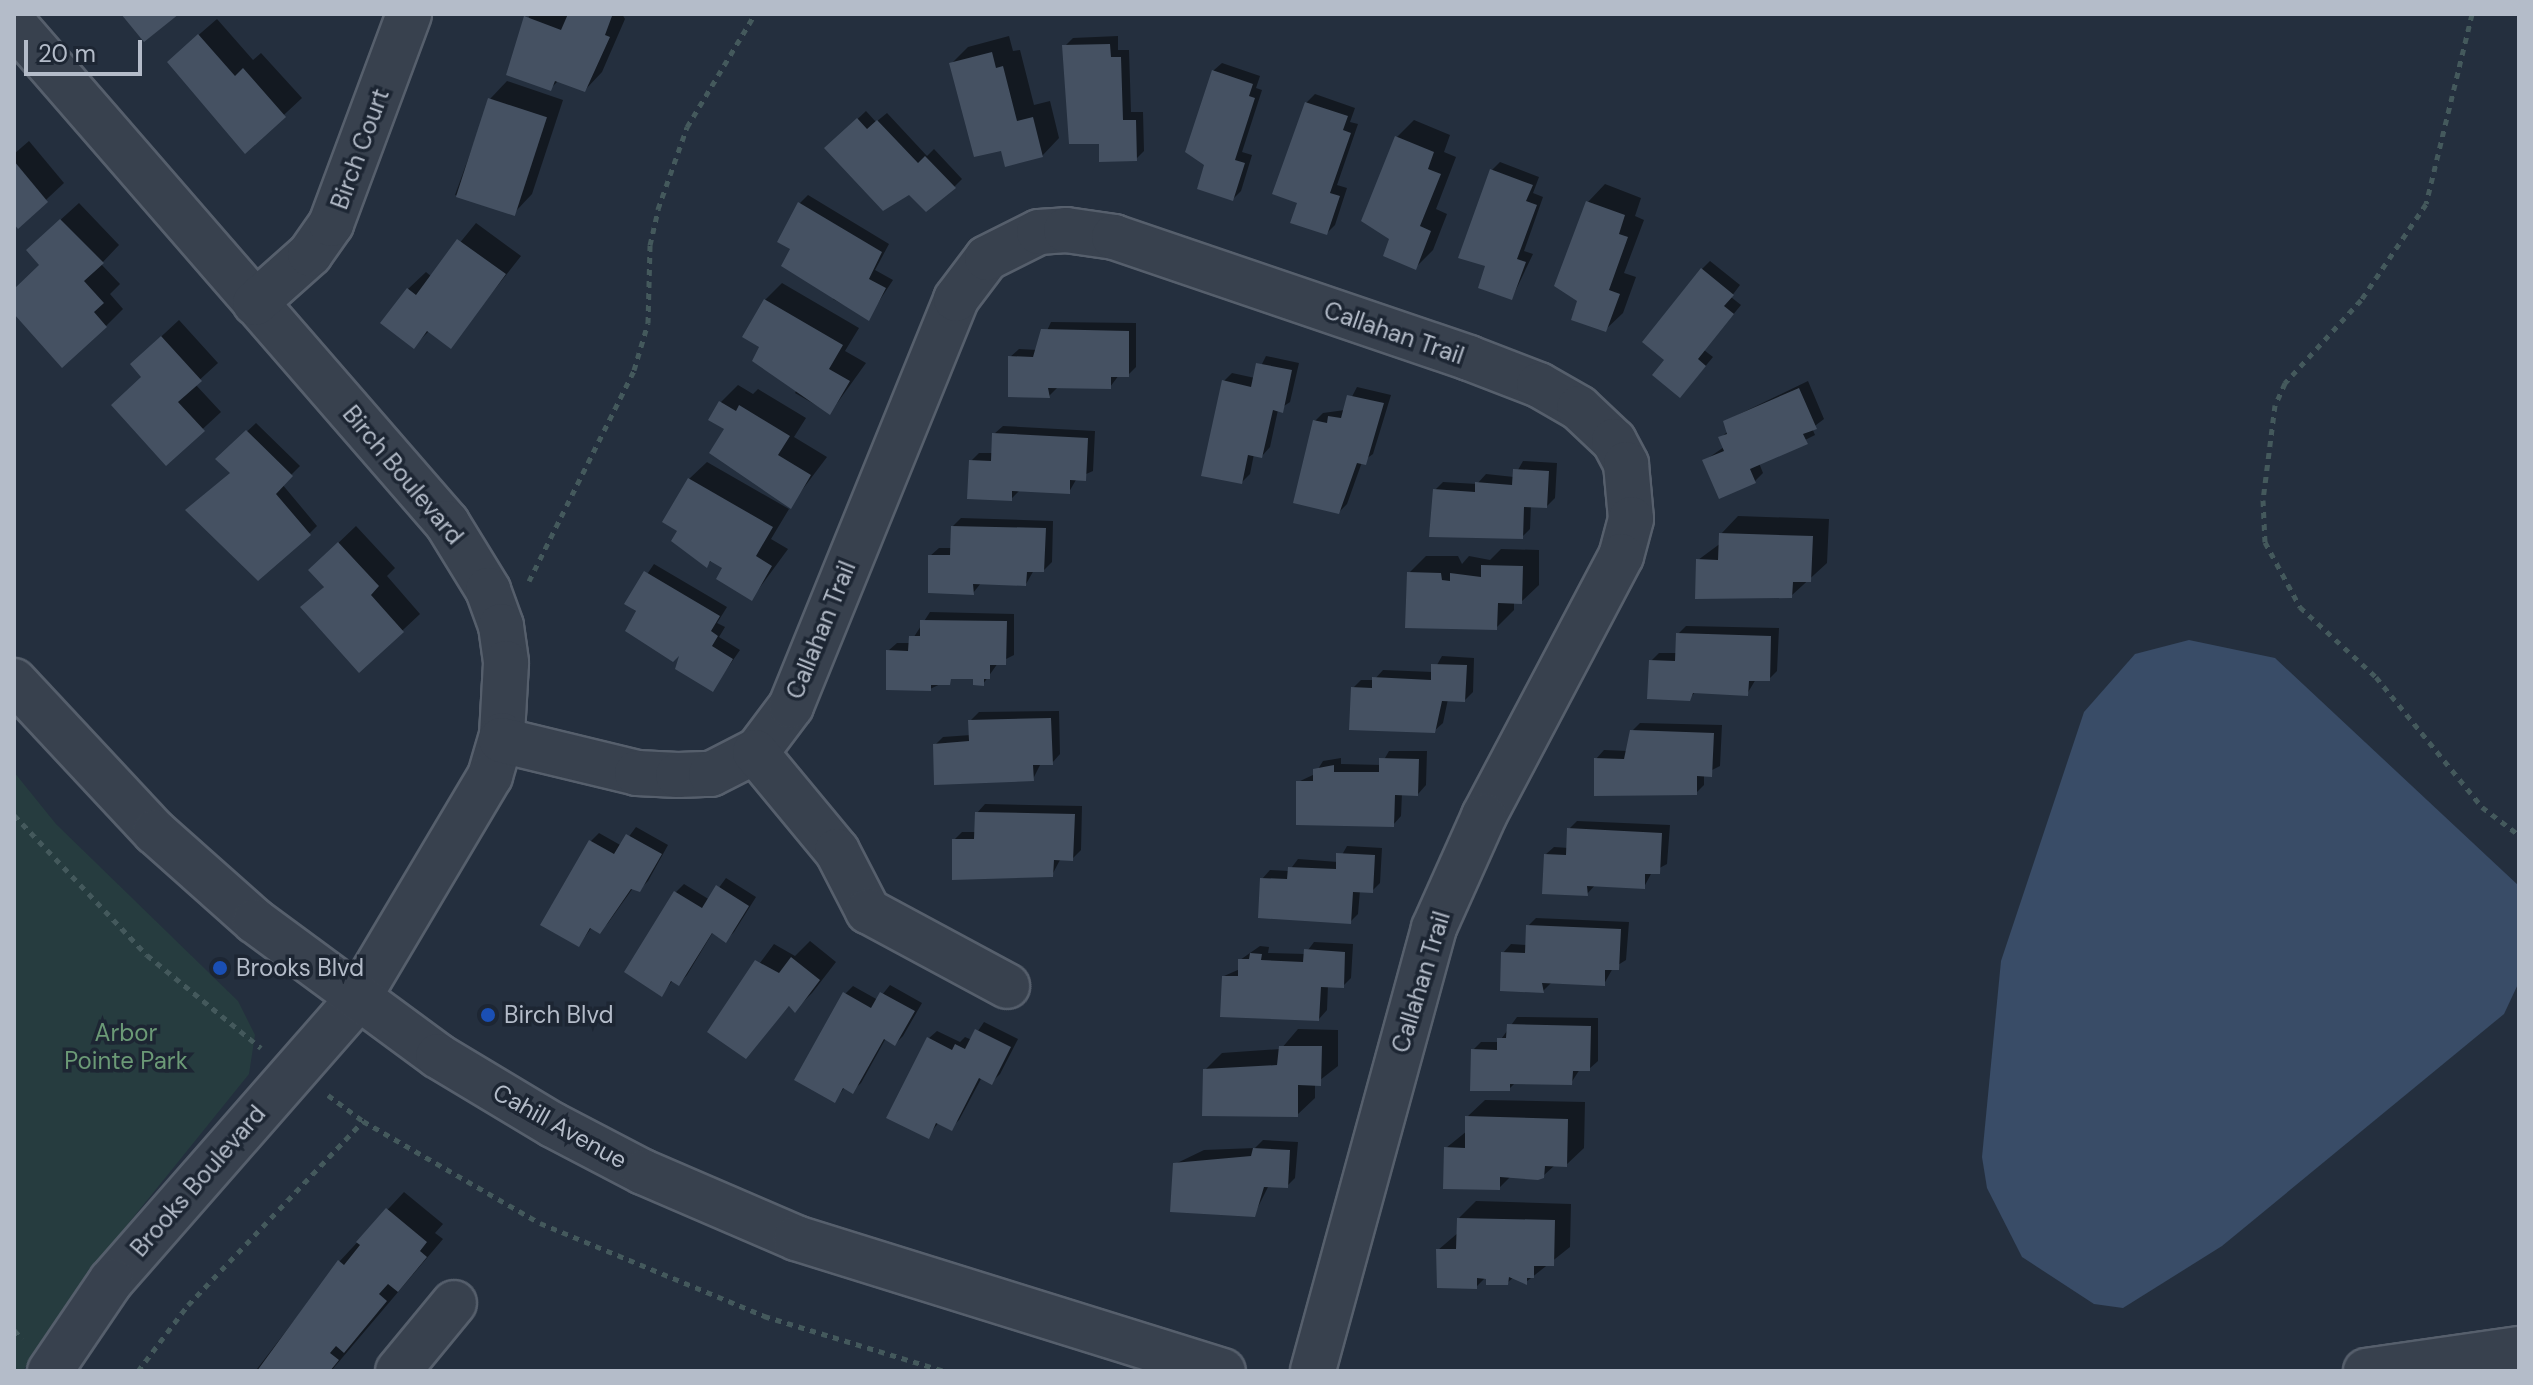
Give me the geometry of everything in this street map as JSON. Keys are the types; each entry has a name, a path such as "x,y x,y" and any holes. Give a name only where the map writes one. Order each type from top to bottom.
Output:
{"street":[{"name":"Birch Court","path":"255,303 310,254 331,224 409,14"},
{"name":"Birch Boulevard","path":"14,24 447,523 471,556 501,626 506,701 501,740 490,776 357,1000"},
{"name":"Callahan Trail","path":"501,740 637,773 678,775 711,774 755,752 791,706 956,299 987,258 1039,232 1066,230 1114,237 1469,358 1561,397 1614,441 1631,485 1631,519 1621,556 1458,868 1434,928 1313,1371"},
{"name":"Cahill Avenue","path":"14,681 108,785 203,877 357,1000 553,1125 732,1212 887,1270 1223,1371"},
{"path":"755,752 837,851 868,911 1007,986"},
{"name":"Brooks Boulevard","path":"50,1371 111,1281 357,1000"},
{"path":"398,1371 454,1303"},
{"path":"2366,1371 2519,1349"}],"path":[{"path":"501,626 634,370 648,323 650,245 658,209 687,127 755,14"},
{"path":"2472,14 2426,204 2361,300 2285,383 2275,405 2263,500 2265,542 2300,607 2376,677 2482,807 2519,835"},
{"path":"14,815 147,955 237,1032 363,1121 540,1223 764,1316 944,1371"},
{"path":"138,1371 188,1305 363,1121"}],"green space":[{"name":"Arbor Pointe Park","path":"14,772 56,824 238,1001 255,1035 249,1074 107,1250 23,1371 14,1371"}],"water":[{"path":"2189,640 2275,658 2519,886 2519,982 2504,1014 2222,1246 2123,1308 2094,1304 2022,1257 1987,1188 1982,1157 2001,961 2084,712 2135,654"}],"building":[{"path":"121,14 179,14 144,42"},
{"path":"568,14 612,16 605,35 610,37 585,92 555,81 551,91 506,75 524,16 561,30"},
{"path":"198,34 235,76 243,68 286,117 245,154 167,62"},
{"path":"1110,44 1111,57 1121,57 1123,120 1136,120 1137,161 1099,162 1099,144 1069,144 1062,45"},
{"path":"992,52 996,68 1003,66 1017,121 1033,117 1043,157 1005,167 1001,151 974,157 949,63"},
{"path":"1212,70 1253,84 1249,96 1255,98 1235,160 1245,163 1233,201 1197,189 1204,165 1185,152"},
{"path":"488,98 547,117 515,216 456,197"},
{"path":"1305,102 1348,116 1343,130 1351,133 1330,193 1340,196 1327,235 1290,223 1297,203 1272,194"},
{"path":"857,118 867,129 877,120 918,163 925,156 956,188 926,212 909,195 883,211 824,148"},
{"path":"1395,136 1434,152 1428,169 1441,174 1420,226 1431,231 1416,270 1383,256 1389,239 1361,221"},
{"path":"14,161 48,202 18,229 14,224"},
{"path":"1490,169 1533,185 1526,201 1537,205 1517,259 1526,262 1512,300 1478,288 1485,266 1458,258"},
{"path":"1586,201 1625,215 1619,234 1628,237 1609,290 1620,294 1606,332 1571,320 1577,301 1554,286"},
{"path":"798,202 882,252 869,279 886,288 869,321 781,266 790,249 777,242"},
{"path":"60,219 104,263 84,281 104,303 94,312 107,327 62,368 14,314 14,289 39,265 26,250"},
{"path":"457,239 506,274 451,349 427,331 414,349 380,323 407,288 416,295"},
{"path":"1701,268 1734,295 1724,306 1734,314 1698,359 1706,366 1680,398 1652,375 1664,360 1642,342"},
{"path":"764,299 843,345 829,369 850,381 830,415 752,361 759,347 742,337"},
{"path":"1041,329 1129,331 1129,377 1111,377 1111,389 1048,388 1050,398 1008,397 1008,356 1033,357"},
{"path":"161,336 202,381 178,402 205,431 166,466 111,405 141,377 130,364"},
{"path":"1256,363 1292,370 1283,413 1273,410 1262,458 1248,455 1242,484 1201,476 1222,380 1251,387"},
{"path":"1799,388 1817,429 1803,434 1808,444 1750,469 1756,483 1719,499 1702,460 1724,451 1718,437 1727,434 1723,421"},
{"path":"1347,395 1384,403 1366,465 1357,463 1339,514 1293,503 1313,420 1327,423 1328,416 1341,418"},
{"path":"719,401 736,411 739,405 790,436 778,455 811,475 791,509 709,453 724,429 708,420"},
{"path":"246,430 293,476 276,494 311,535 258,581 185,510 230,473 215,459"},
{"path":"992,433 1088,438 1086,481 1070,480 1070,494 1012,491 1012,501 967,499 969,460 991,461"},
{"path":"1513,469 1549,471 1547,508 1524,507 1523,539 1429,537 1433,489 1475,492 1475,482 1512,485"},
{"path":"688,478 773,527 756,556 772,566 752,601 716,579 722,568 710,561 707,568 671,541 677,531 662,522"},
{"path":"951,526 1046,528 1044,572 1027,572 1026,586 973,584 974,595 928,593 928,555 950,555"},
{"path":"1719,533 1813,536 1811,582 1793,582 1792,598 1695,599 1696,559 1718,560"},
{"path":"338,542 379,586 371,595 404,632 359,673 300,607 324,587 308,570"},
{"path":"1481,565 1523,566 1522,604 1498,603 1497,630 1405,628 1407,572 1441,573 1442,580 1450,581 1450,573 1481,577"},
{"path":"644,571 720,616 711,631 718,636 712,646 733,659 713,692 675,669 679,656 673,662 625,631 636,611 624,604"},
{"path":"920,620 1007,621 1006,665 990,665 990,679 984,679 984,686 973,685 973,679 951,679 950,685 931,685 931,691 886,690 886,650 908,651 909,636 920,636"},
{"path":"1676,633 1771,636 1770,681 1749,681 1748,696 1693,693 1690,701 1647,699 1649,660 1675,661"},
{"path":"1431,664 1467,665 1465,702 1442,701 1435,733 1349,730 1351,687 1372,688 1372,677 1431,680"},
{"path":"1051,718 1053,765 1033,765 1034,781 934,785 933,744 969,741 968,720"},
{"path":"1630,730 1714,733 1712,777 1697,776 1697,795 1594,796 1594,758 1624,759"},
{"path":"1379,758 1419,759 1418,796 1395,795 1394,827 1296,825 1296,781 1313,781 1313,769 1334,765 1334,772 1379,772"},
{"path":"975,812 1075,814 1073,861 1054,860 1053,877 952,880 952,839 974,839"},
{"path":"1567,828 1662,833 1660,874 1645,874 1645,889 1587,886 1588,896 1542,894 1544,854 1566,855"},
{"path":"626,834 662,854 640,892 631,889 600,934 590,928 579,947 540,925 589,840 614,854"},
{"path":"1336,853 1375,855 1373,893 1353,892 1351,924 1258,918 1260,878 1287,879 1288,867 1336,869"},
{"path":"716,885 749,906 726,943 712,933 679,986 671,981 662,997 624,972 674,891 702,908"},
{"path":"1526,925 1621,929 1619,970 1605,970 1605,986 1542,983 1544,993 1500,991 1501,952 1525,953"},
{"path":"1304,949 1345,952 1344,988 1321,987 1319,1021 1220,1017 1222,976 1238,976 1238,959 1249,959 1250,953 1262,954 1261,960 1303,962"},
{"path":"791,957 820,980 795,1013 789,1006 746,1059 707,1032 755,960 779,973"},
{"path":"843,992 871,1008 880,992 915,1011 895,1046 884,1039 853,1094 843,1088 835,1103 794,1080"},
{"path":"1507,1024 1591,1026 1590,1071 1573,1071 1572,1085 1510,1084 1510,1091 1470,1091 1471,1049 1497,1050 1497,1038 1506,1038"},
{"path":"975,1029 1011,1047 992,1085 979,1078 952,1131 936,1123 929,1139 886,1118 927,1037 952,1050 955,1044 965,1049"},
{"path":"1279,1046 1322,1046 1321,1086 1298,1085 1298,1117 1202,1116 1203,1069 1277,1065"},
{"path":"1465,1116 1568,1119 1567,1167 1545,1166 1544,1178 1538,1180 1500,1177 1500,1190 1443,1189 1444,1147 1465,1148"},
{"path":"1253,1148 1290,1150 1288,1188 1264,1187 1255,1217 1170,1212 1173,1163 1251,1156"},
{"path":"386,1208 427,1242 420,1251 427,1257 398,1292 388,1284 379,1294 387,1301 344,1353 336,1346 330,1353 339,1360 330,1371 257,1371 338,1260 344,1265 360,1245 356,1242"},
{"path":"1457,1218 1555,1220 1554,1266 1534,1266 1534,1278 1527,1278 1527,1285 1509,1277 1508,1285 1486,1285 1486,1279 1477,1278 1477,1289 1437,1288 1436,1249 1456,1249"}],"place":[{"name":"Brooks Blvd","path":"220,968"},
{"name":"Birch Blvd","path":"488,1015"}]}
